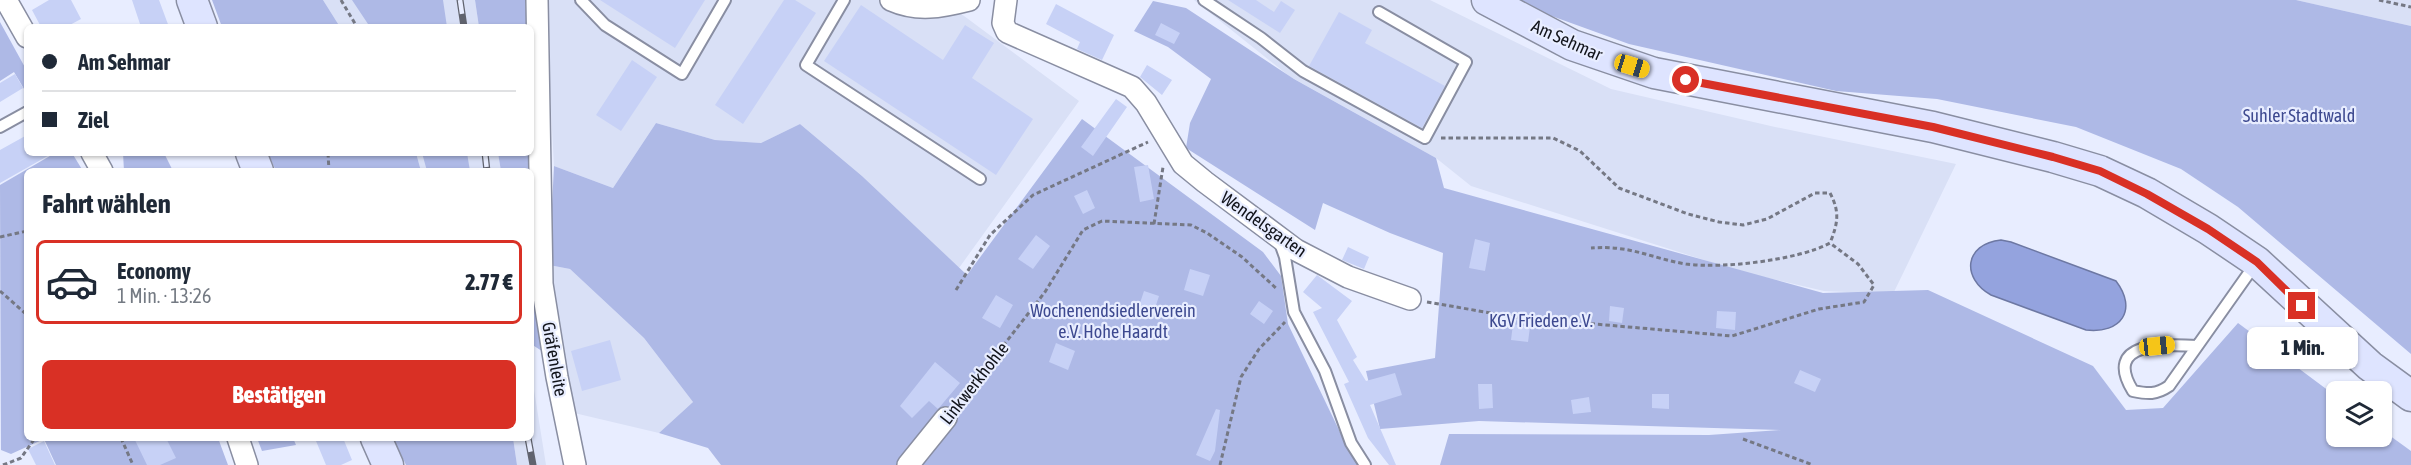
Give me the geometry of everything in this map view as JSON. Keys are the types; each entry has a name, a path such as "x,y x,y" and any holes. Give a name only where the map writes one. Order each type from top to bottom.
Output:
{"main road":[{"path":"192,0 201,24"},
{"name":"Am Sehmar","path":"1487,0 1572,45 1654,73 1933,127 2100,171 2147,194 2208,229 2257,262 2370,366 2411,396"},
{"path":"376,441 388,465"}],"street":[{"path":"6,0 24,32"},
{"name":"Gräfenleite","path":"537,0 542,284 557,377 575,465"},
{"path":"891,0 907,7 933,9 969,0"},
{"name":"Wendelsgarten","path":"1006,0 1003,23 1011,35 1132,87 1146,103 1165,138 1183,164 1276,236 1296,250 1348,277 1410,299"},
{"name":"Linkwerkhohle","path":"908,465 946,418"},
{"path":"239,441 248,465"}],"lane":[{"path":"581,0 605,25 682,74 725,0"},
{"path":"844,0 806,65 980,179"},
{"path":"1204,0 1261,38 1302,71 1425,138 1466,62 1378,12"},
{"path":"0,127 24,114"},
{"path":"1276,236 1285,257 1294,308 1325,371 1351,443 1365,465"},
{"path":"2197,346 2173,345 2140,348 2129,356 2124,366 2126,379 2133,391 2158,393 2169,386 2257,262"}],"path":[{"path":"341,0 355,24"},
{"path":"2379,0 2411,7"},
{"path":"1154,224 1165,138"},
{"path":"956,290 990,235 1033,195 1165,138"},
{"path":"1425,138 1553,138 1580,151 1619,188 1688,214 1719,222 1743,225 1767,219 1815,193 1830,193 1838,208 1837,227 1830,243 1800,255 1743,263 1687,264 1616,246 1591,248"},
{"name":"Linkwerkhohle","path":"946,418 1045,292 1083,230 1102,221 1191,225 1242,257 1294,308"},
{"path":"0,237 24,232"},
{"path":"1410,299 1514,317 1732,336 1818,309 1864,302 1874,285 1858,264 1830,243"},
{"path":"0,291 24,312"},
{"path":"1220,465 1241,377 1258,349 1294,308"},
{"path":"1743,439 1813,465"},
{"path":"3,465 21,458 33,441"},
{"path":"122,441 134,465"}],"shaded area":[{"path":"323,0 475,0 479,24 338,24"},
{"path":"545,0 929,0 960,13 1079,101 959,268 862,176 800,124 761,143 715,140 656,123 613,188 554,166"},
{"path":"1194,0 1430,0 1611,89 1775,127 1956,164 1893,294 1824,291 1742,272 1471,186 1436,158 1289,76"},
{"path":"2296,0 2411,0 2411,26"},
{"path":"417,156 498,156 500,168 420,168"},
{"path":"2001,240 2116,281 2126,301 2122,318 2109,328 2086,330 1991,295 1975,280 1971,271 1971,263 1980,248"},
{"path":"549,265 570,269 644,338 693,402 659,433 570,412"},
{"path":"534,390 546,465 517,465 513,441 534,441"}],"green space":[{"path":"212,0 323,0 338,24 221,24"},
{"path":"352,0 443,0 447,24 368,24"},
{"path":"475,0 525,0 527,24 479,24"},
{"name":"Suhler Stadtwald","path":"1516,0 2296,0 2411,26 2411,354 2238,207 2181,169 2076,127 1937,99 1836,91 1629,44 1521,5"},
{"name":"KGV Frieden e.V.","path":"1153,1 1186,8 1294,79 1436,158 1444,188 1823,293 1928,290 2093,366 2126,410 2163,408 2238,323 2326,389 2326,447 2392,447 2392,437 2411,451 2411,465 1440,465 1449,434 1709,435 1781,430 1479,421 1380,429 1366,371 1435,358 1443,253 1390,233 1323,203 1315,230 1186,148 1190,123 1211,79 1168,47 1134,31"},
{"path":"0,22 24,66 24,89 14,72 0,81"},
{"name":"Wochenendsiedlerverein e.V. Hohe Haardt","path":"1082,119 1263,252 1281,276 1288,324 1351,455 1359,465 721,465 708,448 659,433 693,402 644,338 570,269 549,265 554,166 613,188 656,123 715,140 761,143 800,124 862,176 967,275"},
{"path":"50,156 74,156 81,168 29,168"},
{"path":"123,156 166,156 172,168 124,168"},
{"path":"269,156 417,156 420,168 275,168"},
{"path":"423,156 468,156 470,168 426,168"},
{"path":"498,156 531,156 532,168 500,168"},
{"path":"24,171 24,441 40,441 11,454 1,450 0,185"},
{"path":"534,196 545,353 534,346"},
{"path":"45,441 219,441 228,465 56,465"},
{"path":"258,441 294,441 296,445 262,451"},
{"path":"394,441 513,441 517,465 406,465"}],"building":[{"path":"49,0 71,0 81,19 72,24 39,24 32,10"},
{"path":"132,0 159,0 168,24 140,24"},
{"path":"600,0 705,0 675,48"},
{"path":"784,0 795,0 816,13 743,124 715,105"},
{"path":"1228,0 1256,0 1274,12 1281,1 1295,10 1280,33"},
{"path":"1056,4 1114,35 1102,60 1077,49 1080,42 1046,24"},
{"path":"861,5 943,60 965,25 994,43 972,78 1033,119 996,175 824,61"},
{"path":"1339,12 1372,30 1365,43 1445,86 1422,128 1309,66"},
{"path":"1161,23 1180,33 1174,44 1155,35"},
{"path":"632,60 657,77 621,131 596,115"},
{"path":"1147,65 1172,80 1162,95 1140,77"},
{"path":"15,74 23,88 0,102 0,83"},
{"path":"1116,99 1127,107 1093,156 1081,147"},
{"path":"24,137 24,156 48,156 0,183 0,150"},
{"path":"1148,165 1154,199 1140,202 1134,167"},
{"path":"1087,190 1095,208 1083,214 1074,196"},
{"path":"1036,235 1050,246 1033,269 1018,259"},
{"path":"1475,239 1490,243 1485,271 1469,268"},
{"path":"1348,247 1369,257 1364,269 1342,260"},
{"path":"1190,269 1210,275 1203,296 1184,290"},
{"path":"1317,275 1352,301 1337,320 1357,357 1353,360 1366,381 1395,373 1402,395 1370,405 1396,465 1389,465 1368,438 1344,384 1349,382 1313,312 1322,308 1303,292"},
{"path":"1144,291 1159,296 1153,314 1138,309"},
{"path":"996,295 1013,305 1000,328 982,318"},
{"path":"1259,301 1273,311 1264,324 1250,314"},
{"path":"1610,306 1624,308 1622,323 1609,321"},
{"path":"1717,311 1736,312 1735,330 1716,328"},
{"path":"1513,324 1530,327 1528,342 1511,340"},
{"path":"610,340 621,380 582,391 571,351"},
{"path":"1056,343 1075,351 1068,370 1049,362"},
{"path":"935,362 960,383 938,409 929,401 912,418 900,406"},
{"path":"1800,370 1821,379 1815,392 1794,383"},
{"path":"1478,384 1492,384 1493,408 1479,409"},
{"path":"1652,394 1669,394 1669,409 1652,408"},
{"path":"1589,397 1591,412 1573,414 1571,400"},
{"path":"1216,409 1220,410 1215,451 1210,461 1196,455"},
{"path":"44,441 55,465 36,465 28,449"},
{"path":"135,441 168,441 176,458 160,465 147,465"},
{"path":"316,441 344,441 352,460 341,465 326,465"}],"railway":[{"path":"460,0 464,24"},
{"path":"485,156 487,168"},
{"path":"529,441 533,465"}],"route":[{"path":"1686,80 1933,127 2100,171 2147,194 2208,229 2257,262 2302,306"}]}
